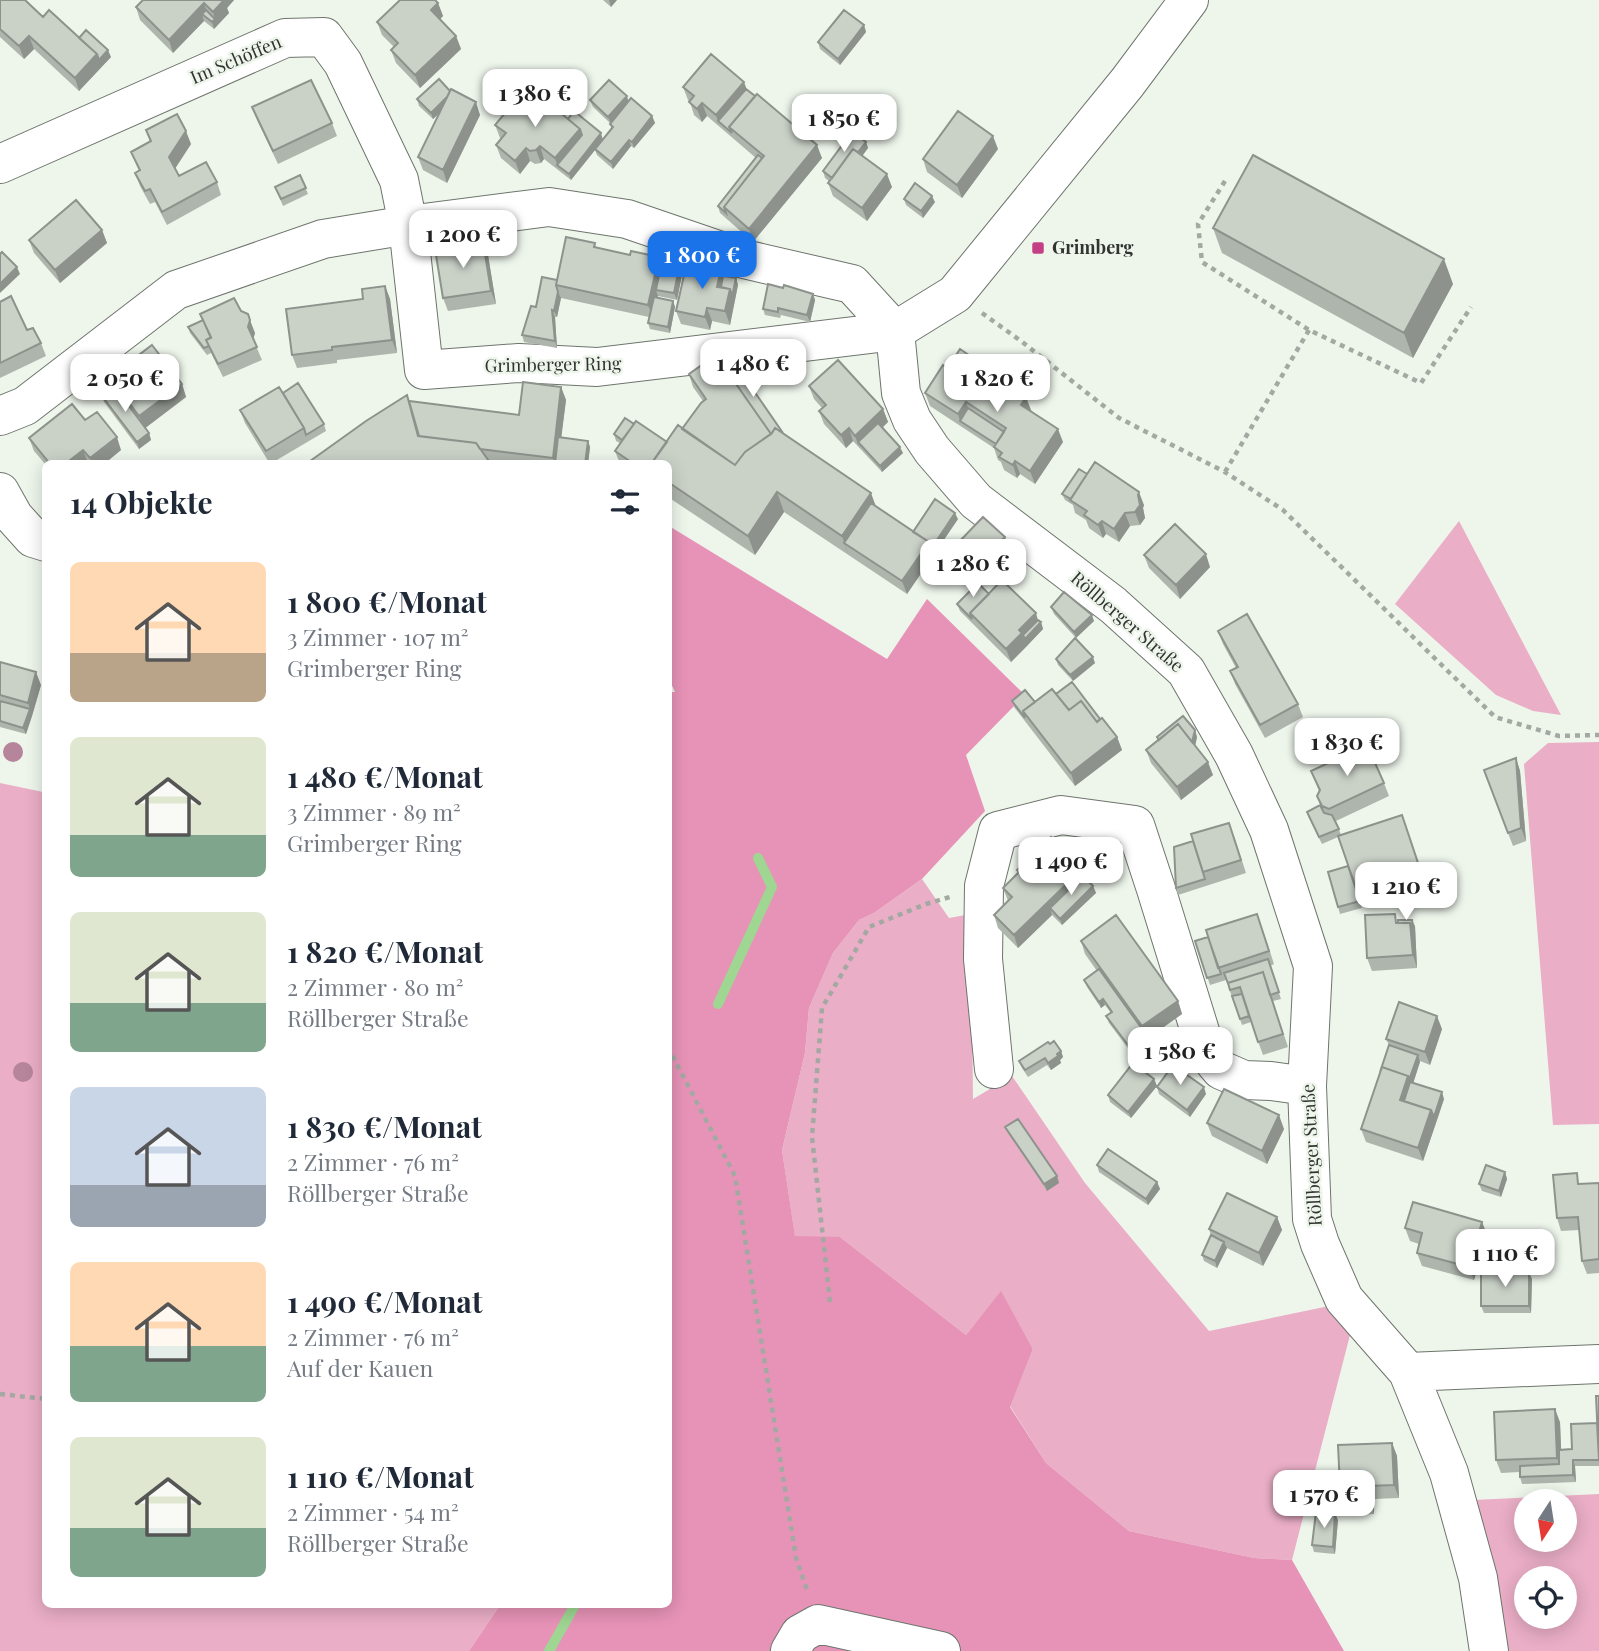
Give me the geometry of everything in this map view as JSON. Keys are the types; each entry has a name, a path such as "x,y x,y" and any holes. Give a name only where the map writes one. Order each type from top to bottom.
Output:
{"street":[{"path":"0,416 25,406 176,290 323,239 548,207 627,219 744,259 852,284 895,331 955,294 1127,83 1189,0"},
{"name":"Im Schöffen","path":"0,164 285,38 324,37 343,63 399,180 408,225"},
{"name":"Grimberger Ring","path":"408,225 424,370 519,363 597,367 895,331"},
{"name":"Röllberger Straße","path":"895,331 901,393 912,420 932,450 976,501 1113,605 1186,671 1234,755 1269,830 1312,966 1307,1086 1312,1219 1344,1299 1408,1371 1450,1474 1478,1578 1489,1651"},
{"path":"0,492 14,517 33,538 42,541"},
{"path":"994,1069 984,958 984,886 998,831 1060,816 1135,825 1203,1041 1214,1063 1221,1070 1244,1080 1307,1086"},
{"path":"1408,1371 1599,1364"},
{"path":"790,1651 800,1634 818,1624 941,1651"}],"path":[{"path":"1225,181 1198,224 1202,262 1309,330 1421,383 1471,307"},
{"path":"955,294 1021,341 1119,418 1224,472 1283,510 1495,717 1559,736 1599,735"},
{"path":"1224,472 1309,330"},
{"path":"830,1302 812,1137 822,1008 869,927 926,904 984,886"},
{"path":"672,1055 735,1176 796,1558 818,1624"},
{"path":"0,1394 42,1399"}],"shaded area":[{"path":"1459,521 1561,715 1533,711 1496,695 1395,604"},
{"path":"672,528 887,659 927,599 1025,695 966,755 985,811 922,879 874,913 859,920 833,953 809,1008 805,1053 782,1150 795,1236 840,1237 966,1335 1001,1291 1033,1349 1010,1407 1046,1463 1129,1531 1254,1558 1292,1560 1344,1651 469,1651 498,1608 672,1608 672,692 675,692 672,686"},
{"path":"1599,742 1599,1124 1553,1125 1524,764 1548,743"},
{"path":"0,783 42,792 42,1608 498,1608 469,1651 0,1651"},
{"path":"922,879 949,918 971,914 973,1099 1012,1076 1085,1183 1209,1331 1334,1305 1350,1335 1292,1560 1254,1558 1129,1531 1046,1463 1010,1406 1033,1349 1001,1292 966,1335 840,1237 795,1237 782,1150 805,1053 809,1008 833,953 859,920 874,913"},
{"path":"1599,1494 1599,1651 1507,1651 1474,1500 1514,1498 1514,1552 1577,1552 1577,1495"}],"building":[{"path":"0,0 25,0 43,17 49,10 97,54 75,78 29,36 19,46 0,29"},
{"path":"143,0 224,0 213,12 204,3 169,40 136,7"},
{"path":"400,0 435,0 438,3 431,10 456,36 415,75 391,50 398,43 377,22"},
{"path":"206,10 215,19 212,22 202,14"},
{"path":"844,10 864,25 838,59 818,42"},
{"path":"86,30 108,50 99,60 97,54 79,38"},
{"path":"711,54 744,82 716,115 702,103 697,109 689,102 694,96 683,87"},
{"path":"439,79 450,91 431,113 417,99"},
{"path":"311,80 332,123 273,151 252,107"},
{"path":"609,80 627,96 608,117 590,100"},
{"path":"451,89 476,102 443,170 418,157"},
{"path":"746,89 755,96 729,127 732,133 718,121"},
{"path":"538,94 580,129 555,158 540,146 530,151 526,148 515,161 496,145 506,133 495,125 516,100 527,108"},
{"path":"757,94 817,145 749,229 724,207 764,156 729,127"},
{"path":"631,98 652,116 632,142 629,140 611,162 595,149 613,127 610,124"},
{"path":"574,111 601,133 569,174 557,165 582,135 580,129 568,119"},
{"path":"958,111 993,136 957,185 923,159"},
{"path":"177,114 186,131 169,157 179,176 206,162 217,182 162,212 150,189 145,191 135,173 140,170 131,152 151,141 146,130"},
{"path":"852,132 866,142 858,152 853,149 832,178 823,171"},
{"path":"853,149 887,174 862,208 828,183"},
{"path":"758,155 762,158 724,207 726,213 718,206"},
{"path":"1253,155 1444,259 1404,333 1213,228"},
{"path":"300,175 306,188 281,199 275,187"},
{"path":"915,183 932,196 921,211 904,199"},
{"path":"76,200 102,230 55,270 29,240"},
{"path":"566,237 630,255 631,251 659,257 648,305 556,285"},
{"path":"483,242 491,291 443,298 435,249"},
{"path":"2,252 17,267 0,284 0,254"},
{"path":"687,262 721,269 717,287 730,289 725,311 707,308 705,317 676,311"},
{"path":"661,265 679,268 674,293 656,290"},
{"path":"723,276 736,278 732,296 730,289 721,287"},
{"path":"542,277 557,280 558,292 554,311 552,310 555,341 522,335 531,306 536,307"},
{"path":"768,284 783,288 784,285 813,294 807,315 778,308 778,312 763,309"},
{"path":"385,286 392,340 292,355 286,309 363,299 362,289"},
{"path":"11,296 27,330 33,328 41,343 0,363 0,302"},
{"path":"654,297 673,301 668,327 648,323"},
{"path":"234,298 241,311 248,314 248,327 257,347 218,364 206,340 211,337 200,314"},
{"path":"203,320 211,338 206,340 209,346 204,348 188,327"},
{"path":"152,345 182,384 139,416 110,377"},
{"path":"960,349 992,371 991,374 986,371 976,386 948,368"},
{"path":"716,355 771,434 745,452 735,465 682,429 706,399 689,374"},
{"path":"838,360 883,409 855,436 849,428 841,435 819,411 826,405 809,386"},
{"path":"736,365 783,433 775,428 771,434 727,371"},
{"path":"943,365 976,386 986,371 1026,397 1021,405 1058,429 1030,471 1015,461 1013,465 999,457 1002,453 994,447 1006,428 966,402 958,414 925,393"},
{"path":"523,382 561,387 553,458 480,449 476,443 419,436 409,401 519,415"},
{"path":"298,383 324,424 306,435 283,393"},
{"path":"114,386 149,433 137,442 102,396"},
{"path":"279,387 304,428 266,451 240,410"},
{"path":"407,395 418,436 476,443 488,460 312,460"},
{"path":"72,404 85,420 97,412 117,437 90,458 83,450 70,460 47,460 29,438"},
{"path":"968,408 1004,432 996,444 960,421"},
{"path":"625,418 634,424 622,440 614,434"},
{"path":"636,421 667,442 654,460 628,460 615,451"},
{"path":"878,423 900,447 880,466 858,442"},
{"path":"678,425 735,465 745,452 775,428 871,493 842,536 777,492 748,536 672,485 672,460 654,460"},
{"path":"558,437 588,441 586,460 555,460"},
{"path":"1095,462 1139,492 1140,505 1135,512 1125,513 1114,529 1102,521 1098,525 1084,515 1087,511 1070,500"},
{"path":"1079,469 1087,474 1071,499 1062,494"},
{"path":"935,499 955,513 931,549 929,542 913,532"},
{"path":"871,503 929,542 902,581 844,543"},
{"path":"983,517 1005,537 975,566 955,546"},
{"path":"1175,524 1206,554 1176,585 1144,555"},
{"path":"1002,580 1036,613 1019,630 1022,633 1006,649 970,613"},
{"path":"978,583 989,594 970,613 972,619 957,604"},
{"path":"1064,592 1092,615 1074,632 1051,607"},
{"path":"1247,614 1298,704 1260,725 1230,671 1238,667 1218,631"},
{"path":"1038,620 1041,622 1025,639 1023,635"},
{"path":"1075,638 1093,657 1070,675 1056,659"},
{"path":"0,662 36,672 28,703 0,695"},
{"path":"1072,682 1100,719 1097,722 1081,701 1069,710 1056,694"},
{"path":"1052,689 1069,710 1081,701 1097,722 1102,718 1117,737 1071,773 1023,711"},
{"path":"1025,690 1035,702 1023,711 1025,718 1012,701"},
{"path":"0,701 30,709 23,728 0,721"},
{"path":"1183,716 1195,730 1192,742 1178,724 1159,740 1157,737"},
{"path":"1178,724 1208,762 1177,787 1146,750"},
{"path":"1367,745 1384,783 1329,809 1322,806 1317,796 1320,790 1311,771"},
{"path":"1516,758 1521,828 1508,833 1484,770"},
{"path":"1320,805 1324,813 1332,815 1339,829 1319,837 1307,812"},
{"path":"1402,815 1418,863 1355,885 1338,836"},
{"path":"1229,823 1241,860 1203,872 1191,834"},
{"path":"1051,837 1082,869 1014,935 994,915 1012,897 1003,888 1019,872 1017,870"},
{"path":"1193,841 1205,879 1176,888 1174,847"},
{"path":"1348,866 1360,901 1338,907 1328,872"},
{"path":"1083,876 1093,886 1060,919 1050,908"},
{"path":"1257,914 1269,951 1218,968 1206,930"},
{"path":"1395,914 1396,923 1410,923 1413,955 1367,958 1365,915"},
{"path":"1116,915 1178,1001 1142,1026 1081,941"},
{"path":"1398,920 1412,920 1413,929 1410,923 1398,923"},
{"path":"1208,937 1221,974 1207,978 1195,941"},
{"path":"1268,959 1279,992 1270,995 1263,972 1228,983 1229,986 1224,973"},
{"path":"1099,969 1145,1033 1128,1045 1106,1016 1112,1012 1103,999 1099,1002 1084,980"},
{"path":"1263,972 1283,1034 1258,1042 1240,987 1230,990 1228,983"},
{"path":"1242,994 1249,1016 1240,1019 1232,996"},
{"path":"1399,1002 1437,1016 1425,1052 1386,1039"},
{"path":"1054,1041 1061,1051 1058,1056 1048,1063 1045,1058 1025,1070 1019,1061 1048,1042 1050,1044"},
{"path":"1389,1045 1418,1055 1409,1080 1408,1076 1382,1067 1380,1072"},
{"path":"1133,1063 1154,1079 1128,1112 1108,1095"},
{"path":"1173,1065 1204,1087 1187,1110 1157,1087"},
{"path":"1382,1067 1408,1076 1400,1100 1431,1110 1418,1148 1361,1129"},
{"path":"1410,1082 1442,1092 1434,1117 1431,1110 1404,1101"},
{"path":"1224,1089 1279,1115 1262,1151 1207,1123"},
{"path":"1018,1119 1057,1176 1044,1184 1005,1127"},
{"path":"1108,1149 1157,1182 1146,1199 1097,1165"},
{"path":"1486,1165 1505,1172 1499,1191 1479,1184"},
{"path":"1577,1173 1578,1184 1599,1183 1599,1259 1582,1261 1578,1217 1557,1218 1553,1175"},
{"path":"1227,1193 1277,1217 1259,1253 1209,1229"},
{"path":"1413,1202 1482,1222 1469,1267 1417,1253 1422,1233 1405,1228"},
{"path":"1211,1235 1224,1242 1215,1261 1202,1255"},
{"path":"1544,1240 1544,1263 1513,1264 1513,1245 1528,1245 1528,1241"},
{"path":"1481,1272 1529,1273 1529,1306 1481,1306"},
{"path":"1596,1396 1599,1396 1599,1440 1598,1440"},
{"path":"1555,1409 1557,1458 1496,1460 1494,1412"},
{"path":"1597,1423 1599,1460 1573,1460 1573,1475 1520,1477 1520,1466 1559,1464 1559,1450 1572,1449 1571,1424"},
{"path":"1392,1443 1394,1485 1340,1487 1338,1445"},
{"path":"1371,1492 1372,1507 1343,1509 1342,1494"},
{"path":"1316,1512 1335,1513 1333,1547 1312,1545"}],"waterway":[{"path":"718,1004 772,887 758,858"},
{"path":"549,1651 573,1608"}],"place":[{"name":"Grimberg","path":"1038,248"}]}
